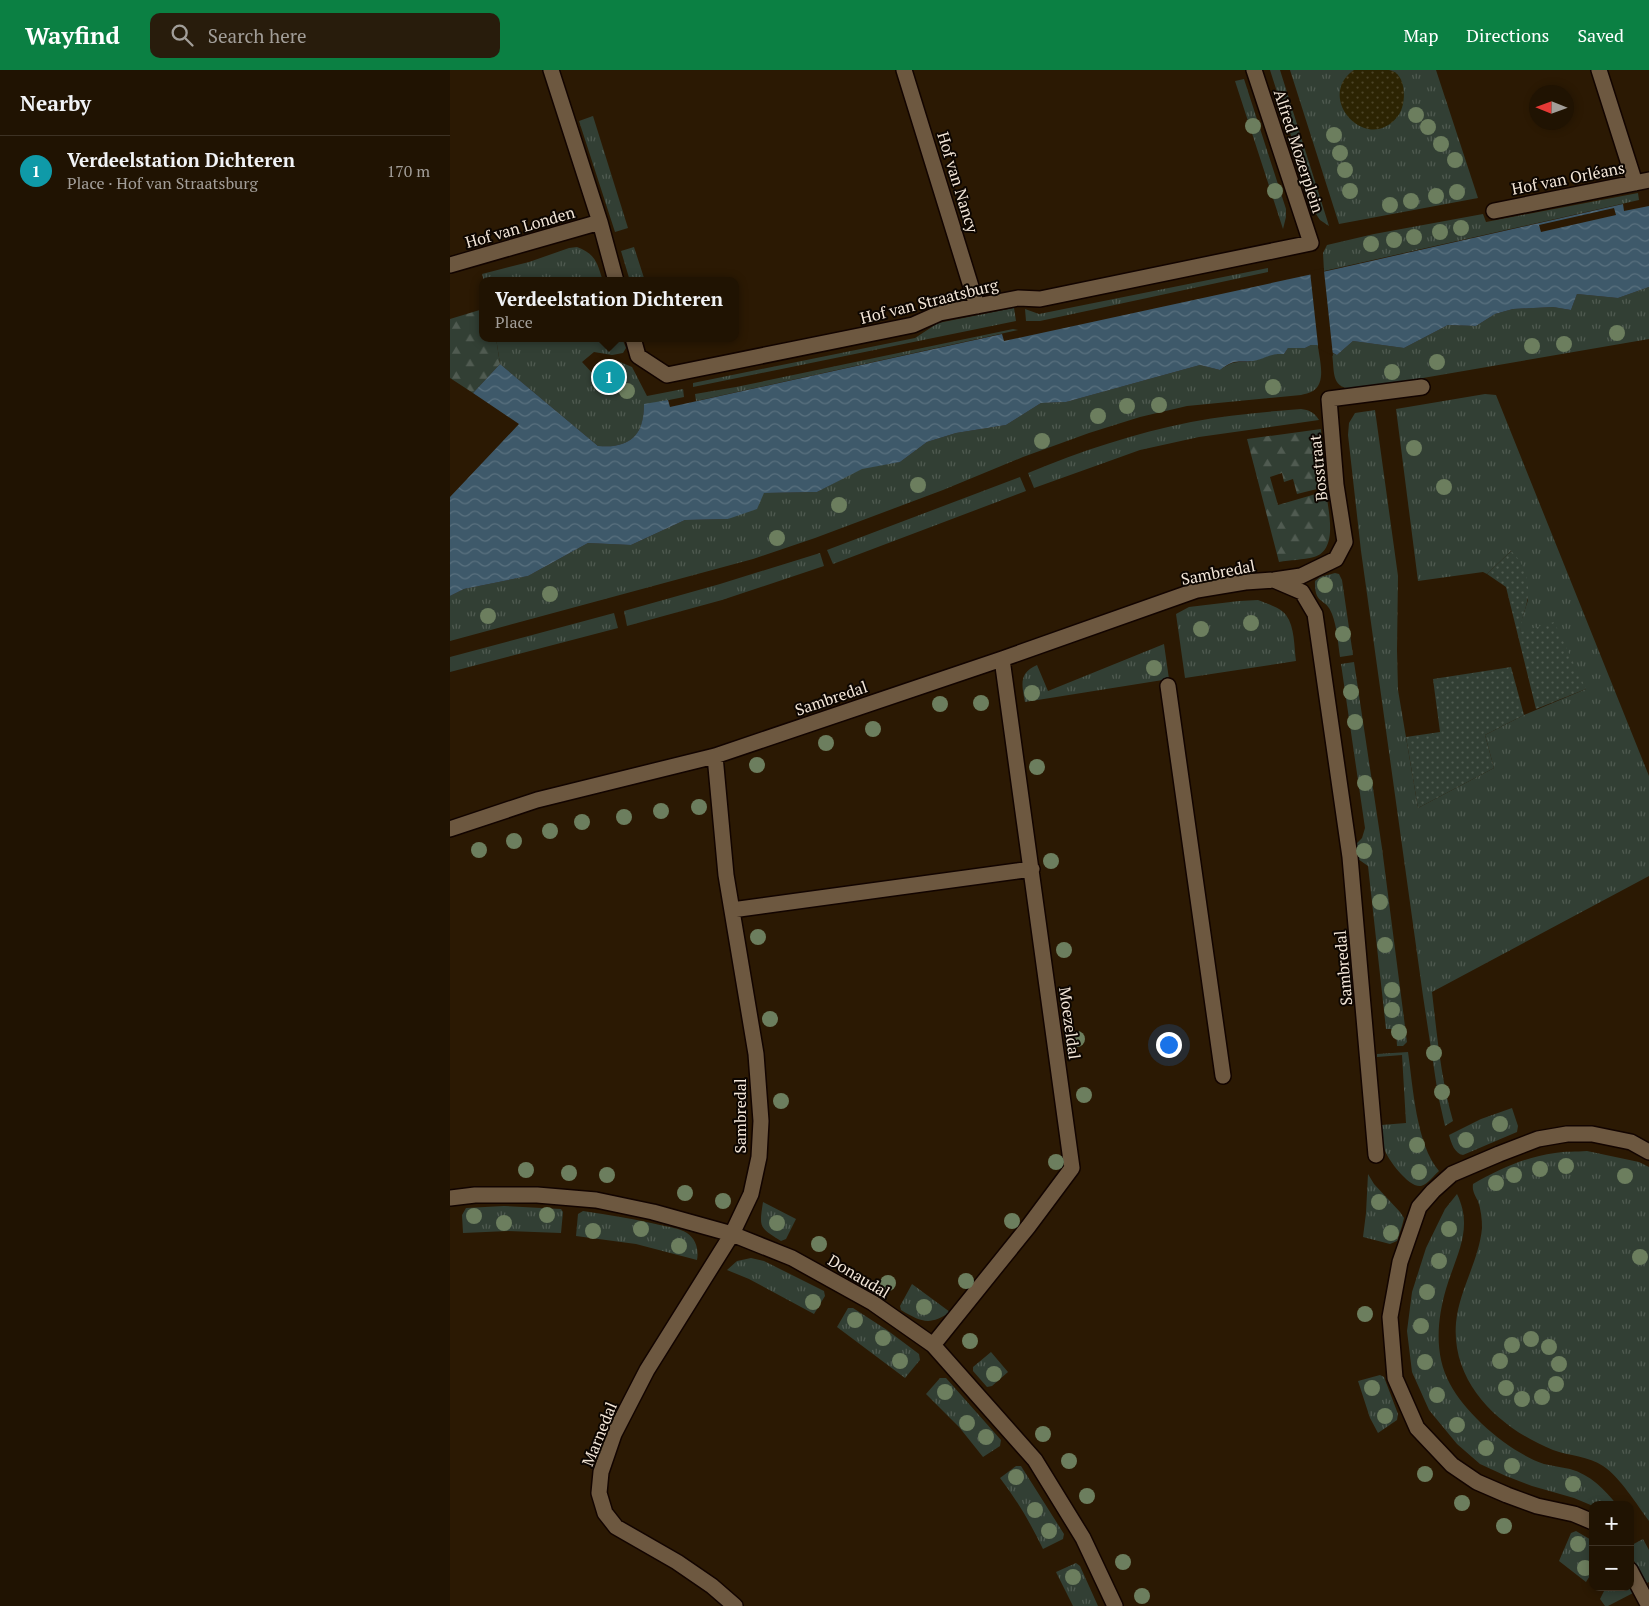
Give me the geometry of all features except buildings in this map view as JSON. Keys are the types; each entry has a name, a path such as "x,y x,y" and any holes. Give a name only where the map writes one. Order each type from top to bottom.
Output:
{"street":[{"path":"551,70 600,222 615,277"},
{"name":"Hof van Nancy","path":"904,70 977,306"},
{"name":"Alfred Mozerplein","path":"1254,70 1311,242"},
{"path":"1599,70 1642,182"},
{"name":"Hof van Orléans","path":"1494,211 1642,182"},
{"name":"Hof van Londen","path":"450,265 600,222"},
{"name":"Hof van Straatsburg","path":"634,342 638,356 667,375 913,325 940,313 1018,298 1040,299 1311,242"},
{"name":"Bosstraat","path":"1274,580 1301,576 1336,559 1345,542 1336,485 1329,399 1422,387"},
{"name":"Sambredal","path":"450,829 537,800 715,756 1002,659 1197,590 1245,582 1274,580 1302,592 1314,614 1350,857 1376,1155"},
{"name":"Moezeldal","path":"933,1346 1028,1227 1072,1168 1002,659"},
{"path":"1168,686 1223,1076"},
{"name":"Sambredal","path":"715,756 726,875 756,1054 761,1121 759,1158 752,1194 732,1234"},
{"path":"732,910 1032,869"},
{"path":"1589,1520 1574,1514 1538,1506 1507,1495 1477,1482 1452,1465 1417,1428 1395,1378 1390,1317 1400,1262 1419,1207 1452,1174 1538,1139 1567,1134 1592,1134 1631,1142 1649,1152"},
{"name":"Donaudal","path":"450,1198 475,1194 538,1195 596,1200 653,1212 732,1234 800,1262 873,1303 933,1346 1035,1460 1083,1538 1115,1606"},
{"name":"Marnedal","path":"732,1234 647,1370 614,1434 601,1472 599,1493 605,1513 616,1527 677,1562 712,1586 736,1606"},
{"path":"1634,1576 1649,1606"}],"green space":[{"path":"1270,70 1280,70 1329,226 1320,220 1316,214"},
{"path":"1290,70 1436,70 1478,198 1339,224"},
{"path":"1244,79 1286,209 1283,229 1235,81"},
{"path":"593,116 628,228 615,232 579,121"},
{"path":"1638,193 1639,200 1324,271 1323,253 1327,245 1374,234 1483,214 1486,222"},
{"path":"577,247 592,256 602,277 483,277 482,274 529,262"},
{"path":"634,247 644,277 629,277 621,251"},
{"path":"1268,268 1268,272 1040,321 1026,321 1025,309 1039,314"},
{"path":"1649,287 1649,339 1359,389 1343,387 1336,380 1334,374 1332,353 1337,355 1353,341 1404,348 1448,325 1476,326 1495,314 1513,309 1553,307 1571,310 1577,294 1618,298"},
{"path":"1014,308 1016,321 693,387 693,383 915,338 938,323"},
{"path":"479,310 479,342 497,342 500,364 473,393 450,378 450,319"},
{"path":"1013,329 1018,330 696,401 695,394"},
{"path":"497,342 624,342 626,348 623,353 612,355 594,352 582,362 608,390 622,378 609,364 620,362 632,367 647,396 683,389 684,397 644,405 641,425 631,440 616,446 598,446 500,364"},
{"path":"1311,345 1318,345 1321,376 1317,387 1309,393 1187,406 1140,417 1023,457 943,490 753,559 450,641 450,596 464,589 528,576 588,543 631,545 685,520 728,519 764,493 817,492 862,468 900,462 927,442 956,433 1006,425 1041,403 1066,402 1200,365 1220,370 1233,363 1253,361 1271,355 1284,354 1288,348 1305,348"},
{"path":"1485,394 1496,395 1649,776 1649,876 1432,992 1442,1073 1453,1121 1445,1126 1438,1095 1423,996 1361,551 1348,435 1349,423 1355,413 1375,410 1398,576 1398,690 1418,808 1494,768 1485,735 1524,715 1586,689 1521,633 1520,625 1528,600 1511,551 1487,574 1483,572 1418,581 1396,409"},
{"path":"1301,409 1311,412 1319,420 1199,437 1140,450 1034,488 1028,473 1108,443 1170,426 1232,416"},
{"path":"1321,429 1325,487 1297,494 1293,479 1284,482 1282,473 1270,477 1278,505 1326,491 1330,518 1327,546 1322,553 1314,557 1279,562 1247,439"},
{"path":"1020,477 1026,491 833,564 827,550"},
{"path":"1511,551 1520,562 1526,574 1528,588 1521,632 1554,622 1586,689 1536,709 1506,587 1487,574"},
{"path":"820,553 824,566 722,600 627,626 624,611"},
{"path":"1335,573 1339,574 1342,580 1353,655 1340,657 1332,614 1327,605 1318,598 1315,589 1315,581 1320,577"},
{"path":"1258,600 1277,608 1286,615 1293,631 1296,661 1185,678 1176,614 1189,607"},
{"path":"614,613 618,628 450,672 450,657"},
{"path":"1164,644 1169,679 1025,702 1022,685 1024,676 1031,668 1037,665 1048,691"},
{"path":"1354,662 1382,848 1407,1042 1403,1046 1397,1046 1396,1029 1386,1029 1368,866 1358,859 1356,844 1362,838 1365,828 1341,664"},
{"path":"1511,667 1524,715 1485,735 1494,768 1418,808 1406,737 1440,732 1433,679"},
{"path":"1408,1052 1420,1130 1431,1160 1439,1171 1421,1186 1411,1182 1399,1172 1389,1159 1382,1139 1381,1125 1406,1123 1402,1055 1377,1057 1377,1054"},
{"path":"1512,1108 1518,1126 1517,1132 1463,1155 1452,1145 1449,1135 1481,1119"},
{"path":"1587,1151 1639,1162 1649,1167 1649,1521 1622,1484 1603,1466 1592,1460 1553,1450 1515,1430 1498,1417 1483,1402 1471,1384 1462,1366 1457,1345 1456,1323 1458,1311 1477,1252 1482,1228 1481,1211 1473,1191 1473,1184 1502,1169 1533,1157 1559,1152"},
{"path":"1368,1174 1374,1184 1404,1218 1397,1241 1390,1244 1363,1237"},
{"path":"1457,1194 1462,1207 1464,1230 1462,1242 1446,1289 1439,1325 1441,1361 1450,1384 1457,1396 1478,1420 1504,1442 1531,1459 1544,1464 1570,1469 1584,1475 1602,1488 1613,1501 1589,1501 1589,1504 1532,1486 1480,1464 1457,1444 1429,1410 1412,1372 1407,1331 1412,1292 1426,1248 1445,1209"},
{"path":"763,1202 796,1219 786,1239 781,1241 768,1233 762,1226"},
{"path":"504,1206 561,1209 563,1212 561,1233 508,1231 463,1233 462,1215 466,1208"},
{"path":"583,1211 684,1231 695,1242 698,1252 697,1260 636,1244 576,1236 578,1214"},
{"path":"751,1258 764,1261 824,1291 825,1296 814,1314 749,1279 727,1270 737,1261"},
{"path":"912,1284 950,1312 937,1319 926,1321 920,1320 901,1310 900,1306"},
{"path":"848,1308 853,1308 887,1330 919,1354 920,1360 905,1378 837,1327"},
{"path":"991,1352 1008,1372 992,1386 987,1387 973,1371 973,1367"},
{"path":"1380,1375 1384,1377 1398,1414 1397,1420 1378,1433 1370,1418 1358,1381"},
{"path":"940,1378 946,1378 1001,1440 1000,1446 983,1457 959,1427 926,1394"},
{"path":"1016,1466 1021,1466 1064,1534 1063,1539 1043,1549 1034,1530 1000,1478"},
{"path":"1576,1531 1589,1539 1589,1577 1586,1582 1559,1561 1571,1533"},
{"path":"1643,1539 1649,1550 1649,1582 1647,1583 1634,1561 1634,1544"},
{"path":"1076,1563 1080,1566 1098,1606 1073,1606 1056,1572"},
{"path":"1634,1590 1635,1592 1608,1606 1605,1606 1600,1599 1604,1591"}],"sand":[{"path":"1354,70 1389,70 1395,72 1399,77 1404,90 1403,104 1398,116 1386,127 1372,129 1360,126 1349,118 1342,107 1340,94 1343,81"}],"water":[{"path":"1623,204 1624,211 1649,206 1649,287 1618,298 1577,294 1571,310 1553,307 1513,309 1495,314 1476,326 1448,325 1404,348 1353,341 1337,355 1317,345 1305,348 1288,348 1284,354 1275,354 1253,361 1233,362 1220,370 1200,365 1066,402 1041,403 1006,425 956,433 927,442 900,462 862,469 817,492 764,493 757,509 728,519 685,520 631,545 588,543 528,576 464,589 450,596 450,497 519,424 473,393 500,364 598,446 613,446 631,440 639,430 643,418 644,404 668,400 670,407 1002,334 1004,341"}],"pier":[{"path":"1614,208 1616,215 1541,232 1539,225"},
{"path":"1324,268 1333,356 1318,348 1310,271"}],"place":[{"name":"Verdeelstation Dichteren","path":"609,377"}]}
